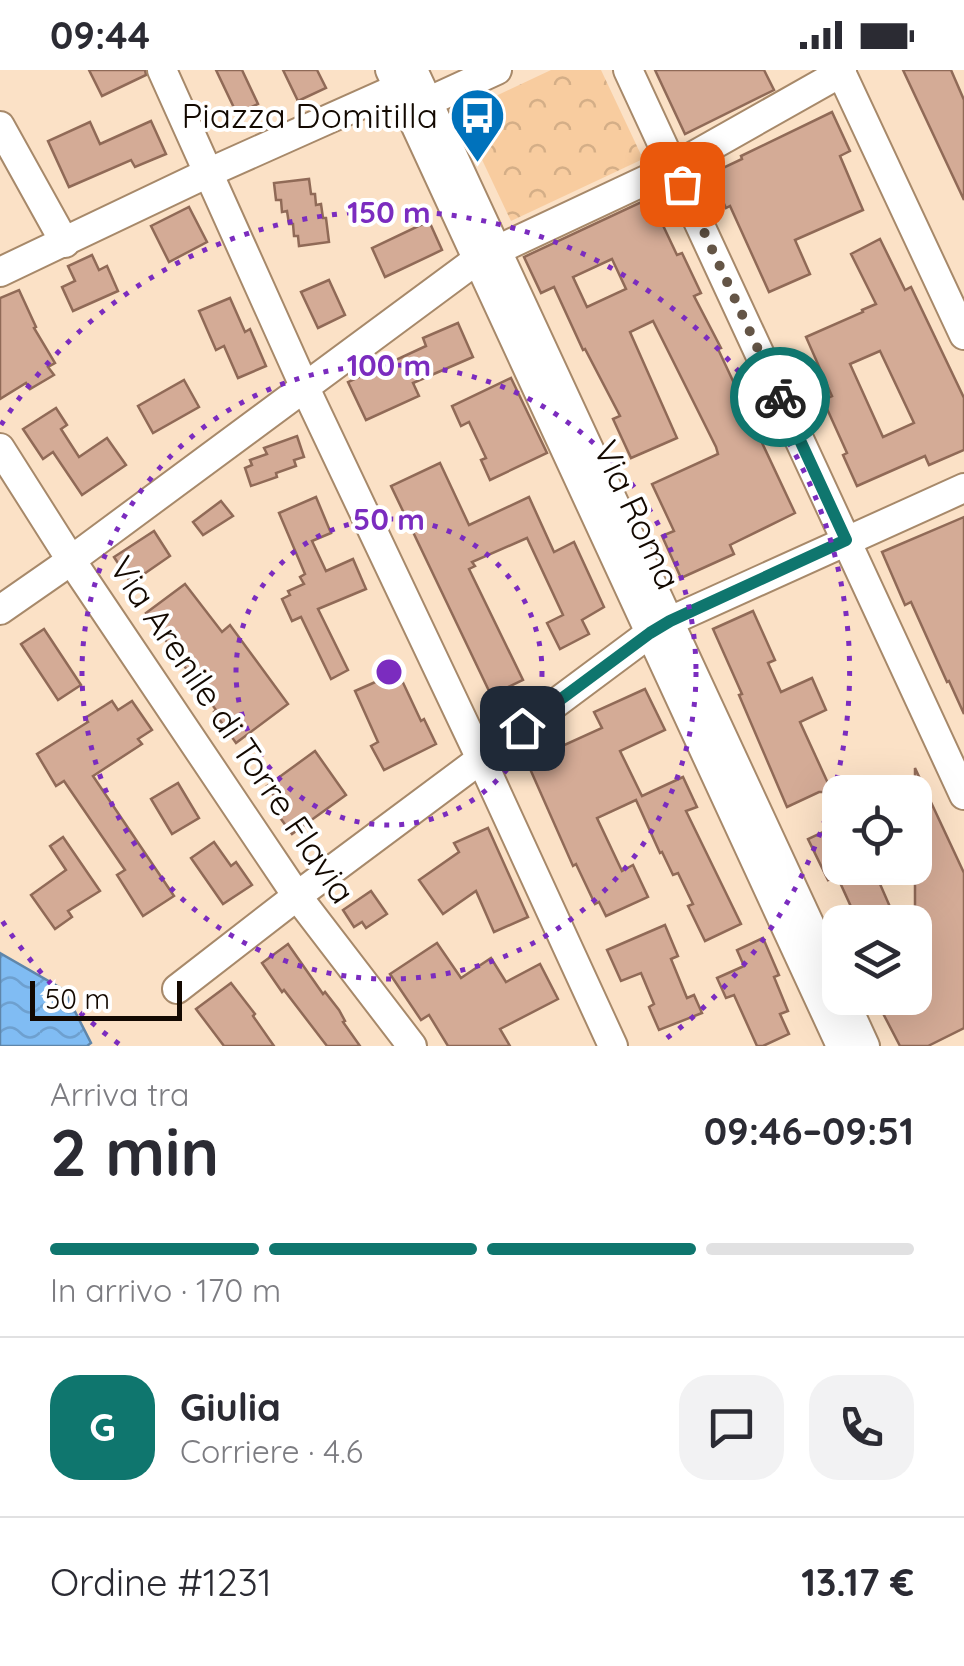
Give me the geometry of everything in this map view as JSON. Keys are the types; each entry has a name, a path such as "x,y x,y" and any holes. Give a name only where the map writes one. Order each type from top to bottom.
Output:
{"street":[{"path":"162,70 305,388 613,1046"},
{"path":"0,272 210,172 409,86 497,70"},
{"path":"628,70 964,795"},
{"path":"0,610 487,255 674,167 841,71 964,335"},
{"name":"Via Roma","path":"409,86 660,627 822,954"},
{"path":"0,126 64,243"},
{"name":"Via Arenile di Torre Flavia","path":"0,448 70,560 297,896 412,1046"},
{"path":"177,989 660,627 964,488"},
{"name":"Via Roma","path":"660,627 840,1046"},
{"path":"851,1015 866,1046"}],"green space":[{"path":"551,70 601,70 643,159 511,221 460,113"}],"water":[{"path":"0,953 64,990 91,1043 0,1046"}],"building":[{"path":"89,70 145,70 146,75 102,96"},
{"path":"216,70 242,70 258,104 237,114"},
{"path":"283,70 317,70 326,88 298,101"},
{"path":"655,70 764,70 774,90 685,134"},
{"path":"903,70 951,70 964,100 964,200"},
{"path":"832,112 850,151 840,156 863,210 795,240 810,274 769,292 730,206 726,208 710,174"},
{"path":"151,121 166,154 135,167 131,160 69,187 48,141 90,122 100,144"},
{"path":"309,179 311,194 315,194 316,205 321,204 326,218 329,242 299,246 287,211 282,212 281,200 276,200 274,183"},
{"path":"650,198 677,255 682,253 701,293 694,296 795,513 730,545 734,554 681,578 662,536 674,531 652,484 718,454 716,447 653,321 630,332 677,438 631,458 613,419 620,416 554,287 541,293 524,257","holes":["612,259 626,289 587,307 573,277"]},
{"path":"189,207 207,242 169,262 151,226"},
{"path":"429,221 442,250 385,277 372,248"},
{"path":"880,239 905,290 911,287 964,398 964,450 929,465 925,456 857,486 823,400 832,396 806,337 876,304 851,254","holes":["880,351 914,423 883,437 850,364"]},
{"path":"92,255 99,270 107,266 118,291 73,311 62,287 75,281 68,266"},
{"path":"329,280 345,315 318,328 301,292"},
{"path":"19,290 34,328 55,363 48,367 54,375 30,389 26,383 0,399 0,298"},
{"path":"230,298 245,332 250,329 266,366 238,378 224,346 216,350 199,311"},
{"path":"458,323 473,357 413,383 419,396 366,420 348,382 426,346 423,338"},
{"path":"511,378 547,453 490,480 481,460 486,458 469,422 461,426 452,406"},
{"path":"184,380 199,407 153,433 138,406"},
{"path":"56,408 67,425 61,429 79,457 107,438 126,465 82,495 53,452 43,459 23,429"},
{"path":"297,436 304,457 294,460 296,466 251,486 245,468 252,465 250,460 267,454 264,448"},
{"path":"440,463 469,525 529,497 554,552 574,542 604,607 582,620 589,634 560,649 547,623 563,615 527,538 472,562 475,566 469,569 523,680 491,695 391,486"},
{"path":"316,497 331,533 312,541 326,571 353,559 366,589 318,609 348,670 331,679 301,617 292,621 282,599 290,595 288,591 304,584 300,577 305,574 279,513"},
{"path":"221,501 233,516 203,535 193,522"},
{"path":"964,517 964,714 911,602 905,605 882,552"},
{"path":"154,531 170,556 131,583 114,557"},
{"path":"185,584 222,632 230,625 288,704 236,743 146,613"},
{"path":"753,611 775,660 768,663 781,692 812,678 826,710 800,722 824,775 822,792 787,807 713,629"},
{"path":"44,629 81,685 58,700 21,644"},
{"path":"398,672 436,744 384,770 371,746 378,742 355,691"},
{"path":"645,689 665,730 620,751 642,796 683,777 697,807 686,811 741,924 705,941 678,873 673,875 660,853 636,800 597,818 622,871 633,865 648,897 606,916 599,902 595,904 576,864 573,866 527,762 602,728 594,712"},
{"path":"112,701 118,710 132,701 152,730 138,739 142,744 93,776 174,896 143,916 117,875 125,870 64,781 56,786 37,754 88,722 85,718"},
{"path":"315,751 346,795 292,834 270,804 276,799 267,786"},
{"path":"178,783 199,818 172,834 151,799"},
{"path":"932,804 964,873 964,1028 928,1046 900,1046 884,1015 932,1015 932,905 915,905 915,885 932,885"},
{"path":"488,828 528,917 494,932 476,891 443,914 419,880 459,852 454,843"},
{"path":"822,832 822,868 808,839"},
{"path":"63,837 100,891 68,911 72,917 55,929 31,895 66,870 50,846"},
{"path":"214,842 231,866 236,862 252,885 223,904 191,858"},
{"path":"841,885 880,885 889,905 850,905"},
{"path":"371,891 387,914 366,928 362,922 354,927 343,910"},
{"path":"665,925 678,956 671,959 687,998 694,995 702,1013 659,1030 649,1007 654,1004 641,973 621,981 607,950"},
{"path":"763,938 779,975 774,977 788,1011 780,1014 789,1034 757,1046 734,995 726,998 717,978 744,966 737,950"},
{"path":"437,943 461,978 491,958 506,982 540,964 558,999 500,1029 510,1046 448,1046 429,1015 421,1020 390,974"},
{"path":"288,944 339,1010 360,1046 327,1046 282,992 262,963"},
{"path":"231,983 274,1046 224,1046 196,1009"}],"way so far":[{"path":"682,184 780,397"}],"place":[{"name":"Piazza Domitilla","path":"477,165"}],"route":[{"path":"522,728 670,621 846,540 780,397"}]}
